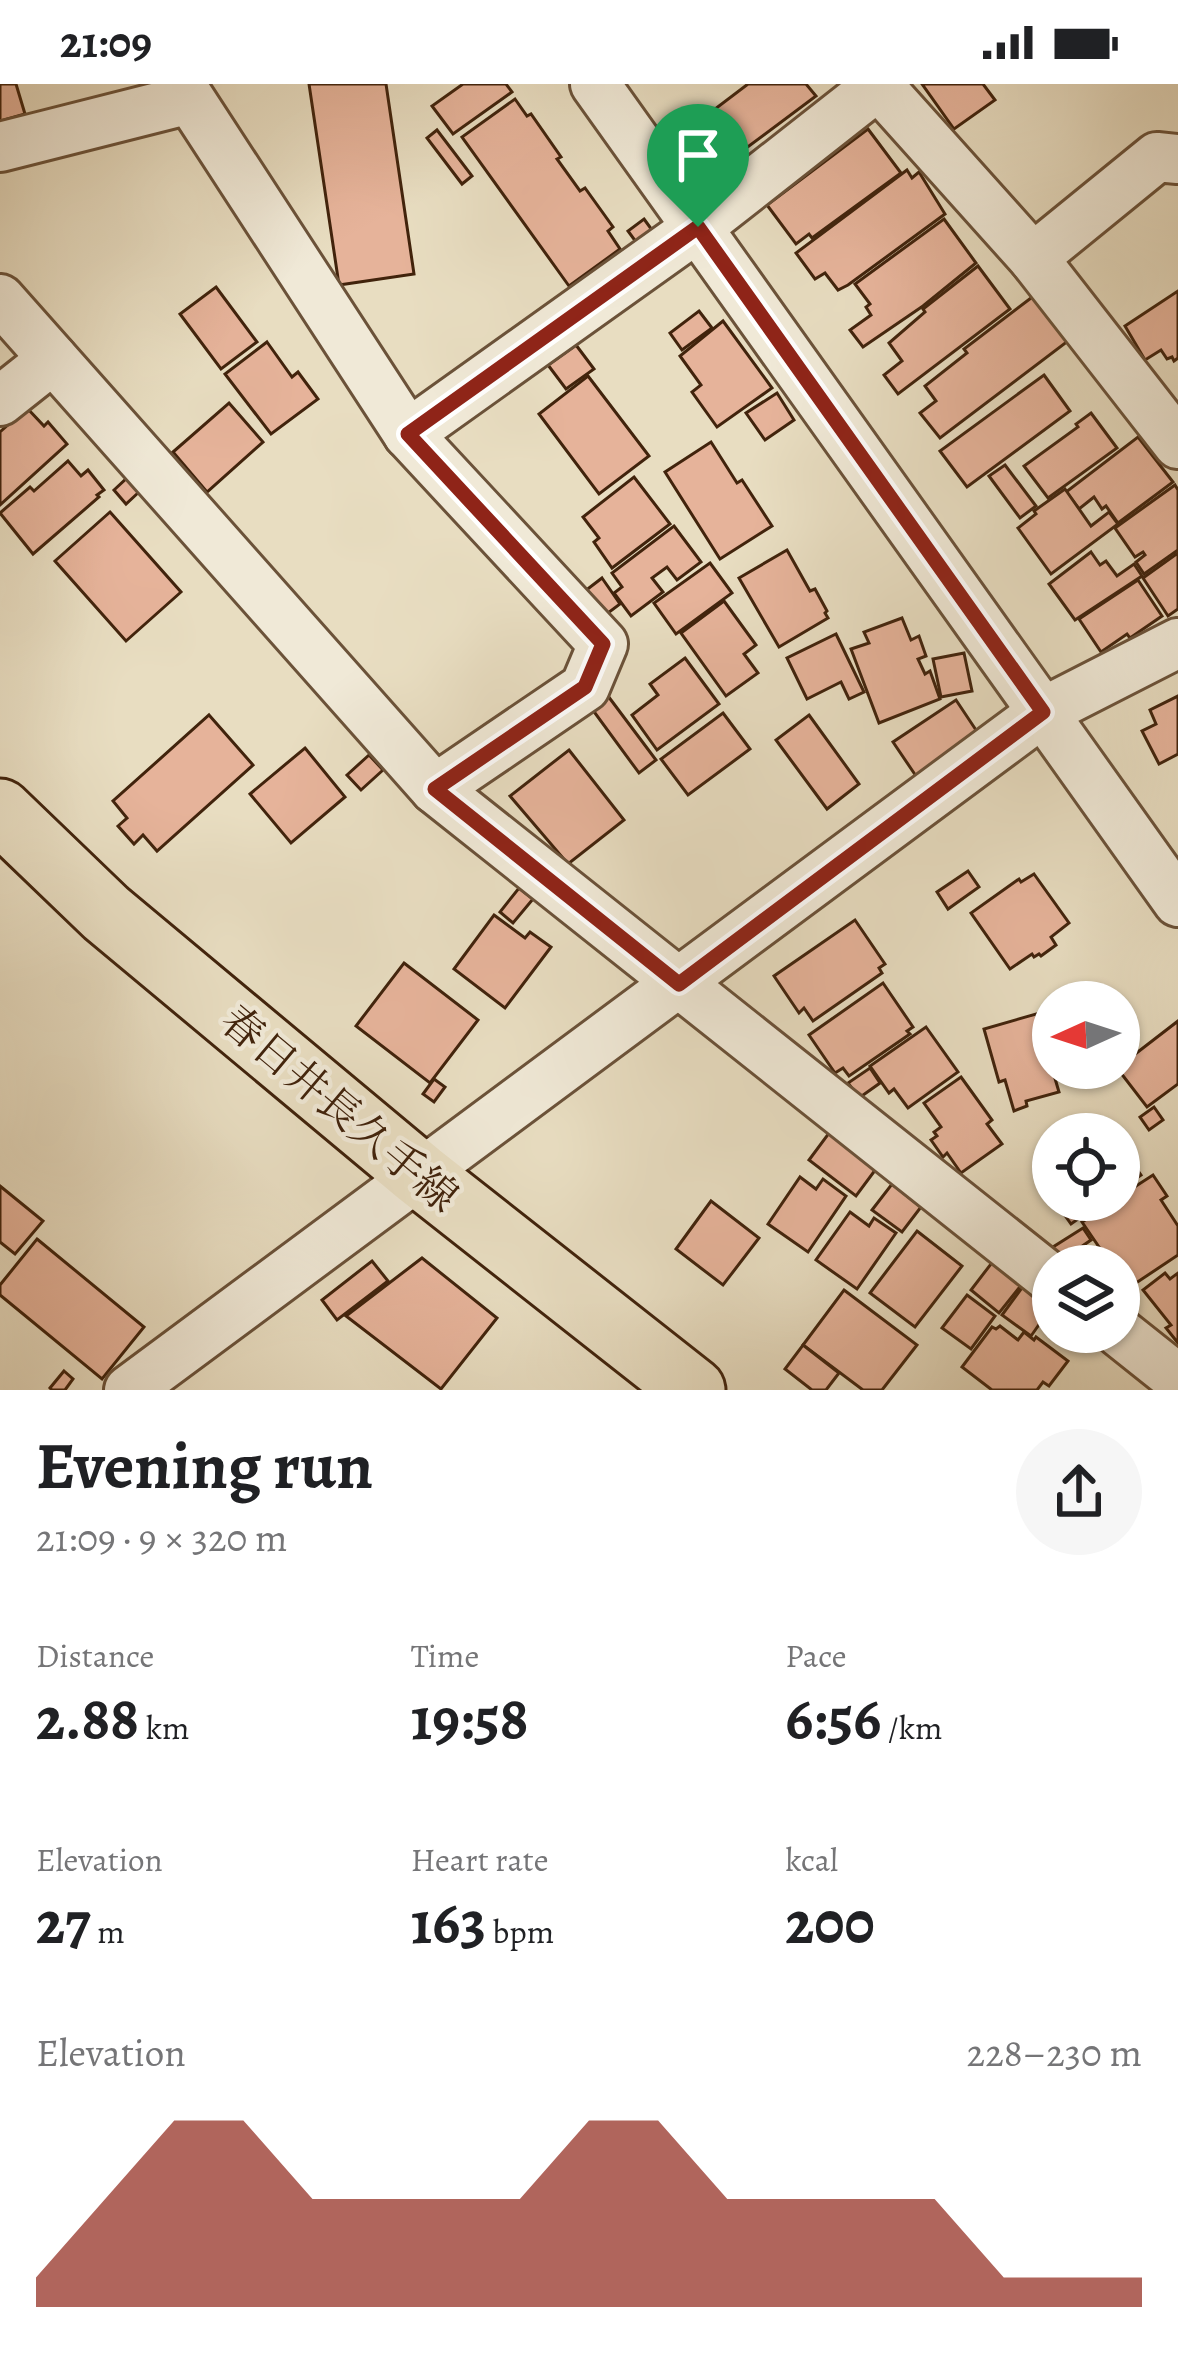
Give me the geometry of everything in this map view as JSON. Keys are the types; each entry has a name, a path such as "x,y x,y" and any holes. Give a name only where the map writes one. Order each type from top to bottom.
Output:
{"main road":[{"name":"春日井長久手線","path":"0,811 106,914 419,1175 692,1390"}],"street":[{"path":"595,84 1178,902"},
{"path":"408,434 698,227 879,85 1034,258 1178,444"},
{"path":"0,147 190,99 408,434 603,644 585,687 435,789"},
{"path":"1034,258 1156,157 1178,159"},
{"path":"0,299 435,789 1032,1263"},
{"path":"0,401 53,359"},
{"path":"129,1390 1043,712 1178,643"},
{"path":"1140,1349 1178,1379"}],"building":[{"path":"0,84 16,84 25,114 0,121"},
{"path":"309,84 386,84 414,274 339,285"},
{"path":"463,84 506,84 512,92 453,134 432,106"},
{"path":"748,84 806,84 816,96 745,149 715,109"},
{"path":"922,84 983,84 995,100 954,129"},
{"path":"515,99 527,116 531,114 580,191 585,188 613,227 608,231 620,249 569,286 462,137"},
{"path":"868,129 901,173 812,238 809,234 796,244 767,205"},
{"path":"437,130 472,176 462,184 427,138"},
{"path":"907,170 912,178 919,172 945,214 838,290 825,273 815,279 796,253"},
{"path":"644,219 652,230 636,242 628,231"},
{"path":"944,219 976,263 863,347 850,330 871,315 866,307 870,304 855,284"},
{"path":"978,266 1010,309 898,394 884,375 902,361 889,343"},
{"path":"216,287 257,342 221,369 180,314"},
{"path":"1178,291 1178,358 1167,359 1161,350 1145,360 1125,326"},
{"path":"1035,295 1068,341 940,438 920,413 936,401 925,386 967,353 964,349"},
{"path":"699,311 712,328 682,350 670,333"},
{"path":"723,321 772,388 717,427 692,392 701,385 680,356"},
{"path":"267,342 292,377 298,372 318,399 271,434 225,374"},
{"path":"576,345 594,369 566,389 548,365"},
{"path":"1044,375 1070,411 967,487 940,451"},
{"path":"588,376 649,456 599,494 539,414"},
{"path":"777,393 794,420 765,440 746,413"},
{"path":"229,403 263,442 207,492 173,452"},
{"path":"27,408 44,426 48,422 67,444 0,505 0,432"},
{"path":"1091,413 1117,448 1048,498 1024,466"},
{"path":"1138,437 1173,482 1118,523 1094,497 1079,509 1066,492"},
{"path":"711,442 772,526 720,559 665,472"},
{"path":"68,461 81,476 88,470 104,490 33,554 0,513"},
{"path":"1005,465 1036,506 1020,518 989,476"},
{"path":"634,477 670,524 612,568 583,517"},
{"path":"127,478 139,492 126,504 114,490"},
{"path":"1175,485 1178,550 1144,574 1136,562 1145,555 1135,557 1115,528"},
{"path":"1065,489 1091,526 1109,512 1118,524 1051,574 1018,528"},
{"path":"110,512 181,592 126,641 55,561"},
{"path":"674,526 701,562 677,580 667,567 652,578 663,592 631,616 614,593 622,587 612,573"},
{"path":"787,550 810,591 815,589 828,618 779,647 739,578"},
{"path":"1091,552 1117,576 1134,564 1142,576 1075,620 1049,584"},
{"path":"1178,553 1178,609 1168,616 1143,578"},
{"path":"710,563 732,593 676,634 654,603"},
{"path":"602,578 620,604 604,616 585,591"},
{"path":"1138,580 1162,616 1101,652 1079,619"},
{"path":"724,601 756,645 744,654 758,673 726,696 681,633"},
{"path":"902,618 911,640 919,636 926,656 918,659 925,674 930,671 940,699 879,723 851,649 869,643 864,632"},
{"path":"836,634 864,692 849,699 841,682 807,699 787,658"},
{"path":"964,653 972,691 941,697 933,659"},
{"path":"685,658 719,704 657,750 632,715 658,695 650,684"},
{"path":"608,696 656,760 639,773 592,709"},
{"path":"1178,696 1178,754 1159,764 1142,731 1156,724 1150,710"},
{"path":"956,700 978,733 916,776 893,742"},
{"path":"723,713 750,749 688,795 661,759"},
{"path":"209,715 253,765 157,851 143,835 134,844 118,826 127,818 113,801"},
{"path":"809,715 859,784 827,809 776,740"},
{"path":"305,748 345,797 291,843 250,794"},
{"path":"569,750 624,820 568,864 510,796"},
{"path":"369,755 383,770 361,790 347,775"},
{"path":"968,871 979,887 948,909 937,892"},
{"path":"1034,874 1069,923 1051,937 1056,945 1010,969 971,913 1019,879"},
{"path":"519,888 533,899 513,923 500,912"},
{"path":"494,915 525,938 530,932 551,947 505,1008 454,969"},
{"path":"855,920 885,964 879,968 882,973 813,1021 804,1008 799,1013 774,976"},
{"path":"404,963 478,1020 430,1083 356,1026"},
{"path":"883,983 913,1027 907,1031 910,1034 849,1076 843,1068 835,1073 809,1035"},
{"path":"1032,1015 1032,1089 1059,1092 1026,1101 1027,1106 1014,1111 1005,1080 999,1082 984,1029"},
{"path":"1178,1021 1178,1084 1147,1107 1133,1089 1140,1089 1140,1050"},
{"path":"926,1027 958,1072 908,1108 894,1089 889,1093 870,1066"},
{"path":"870,1068 880,1083 859,1098 848,1083"},
{"path":"961,1077 992,1120 987,1124 1002,1144 961,1173 931,1140 941,1127 924,1103"},
{"path":"434,1079 445,1087 434,1102 423,1094"},
{"path":"1154,1107 1163,1120 1149,1130 1140,1117"},
{"path":"829,1133 876,1169 856,1196 809,1160"},
{"path":"1153,1175 1167,1196 1161,1200 1178,1226 1178,1255 1140,1280 1140,1245 1098,1245 1082,1222 1140,1221 1140,1183"},
{"path":"800,1177 816,1189 823,1179 846,1196 808,1252 768,1224"},
{"path":"892,1184 921,1207 902,1232 872,1210"},
{"path":"0,1186 43,1221 15,1254 0,1242"},
{"path":"711,1201 759,1238 723,1285 676,1249"},
{"path":"850,1212 869,1226 874,1218 896,1233 857,1289 816,1260"},
{"path":"1083,1228 1091,1240 1084,1245 1056,1245"},
{"path":"917,1231 962,1266 915,1327 870,1293"},
{"path":"37,1239 144,1327 102,1379 0,1295 0,1285"},
{"path":"422,1258 497,1318 441,1389 346,1316"},
{"path":"994,1260 1023,1283 999,1313 971,1290"},
{"path":"372,1261 388,1281 337,1320 322,1300"},
{"path":"1165,1273 1170,1279 1178,1273 1178,1343 1166,1328 1171,1325 1143,1290"},
{"path":"1024,1285 1032,1291 1031,1336 1002,1315"},
{"path":"844,1290 917,1345 882,1390 863,1390 803,1345"},
{"path":"967,1295 995,1316 971,1349 942,1328"},
{"path":"1000,1326 1018,1340 1024,1332 1032,1338 1032,1353 1057,1353 1068,1361 1049,1386 1043,1382 1037,1390 992,1390 962,1367 992,1327"},
{"path":"803,1345 839,1373 826,1390 812,1390 785,1369"},
{"path":"64,1371 73,1379 65,1390 52,1390 50,1388"}],"route":[{"path":"698,227 1043,712 679,984 435,789 585,687 603,644 408,434 698,227"}]}
